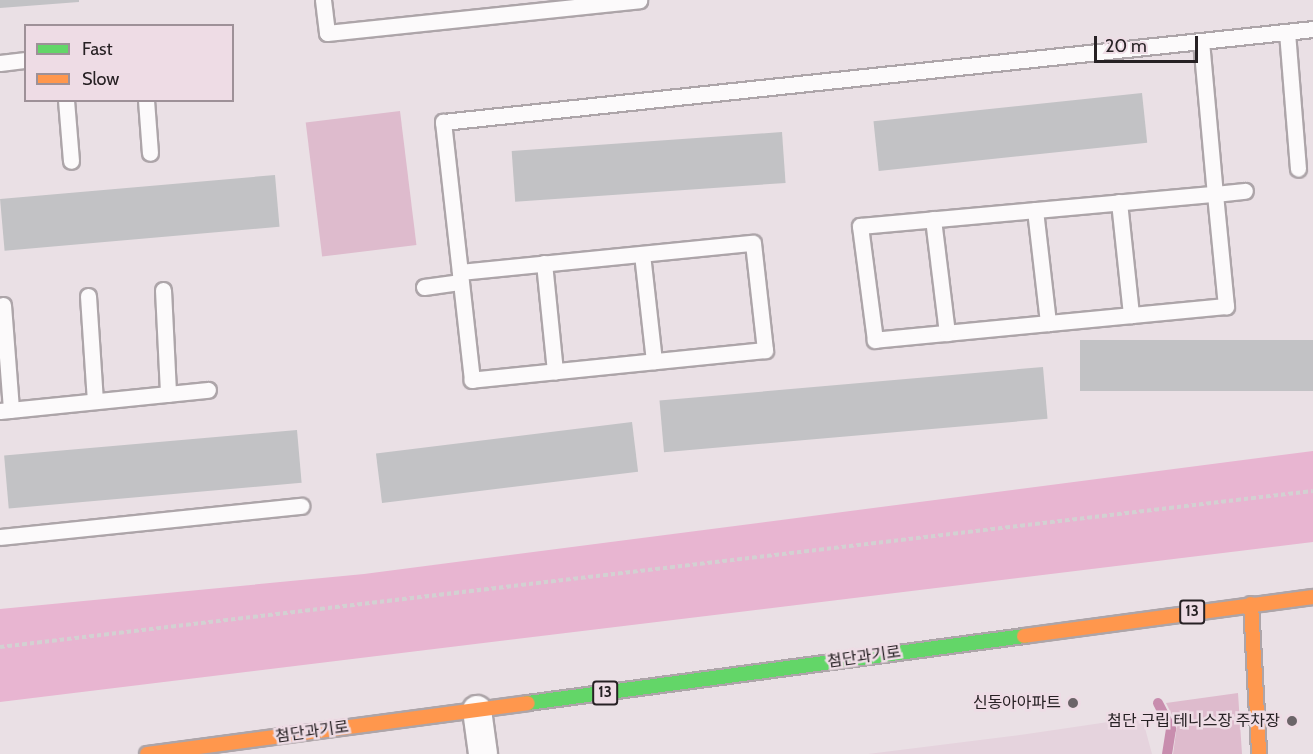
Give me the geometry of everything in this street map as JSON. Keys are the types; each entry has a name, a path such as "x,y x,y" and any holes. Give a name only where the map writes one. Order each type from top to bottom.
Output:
{"main road":[{"name":"첨단과기로","path":"147,754 1313,597"},
{"path":"1251,604 1259,754"}],"street":[{"path":"477,710 483,754"}],"lane":[{"path":"323,0 327,33 639,0"},
{"path":"424,287 461,277 544,263 753,243 765,350 472,380 461,277 443,122 1313,29"},
{"path":"1287,32 1298,169"},
{"path":"1201,41 1215,194 1226,306 875,340 860,226 1119,202 1215,194 1245,191"},
{"path":"0,63 24,60"},
{"path":"66,102 71,161"},
{"path":"146,102 150,153"},
{"path":"1119,202 1131,315"},
{"path":"1035,210 1048,323"},
{"path":"933,219 947,333"},
{"path":"642,254 654,361"},
{"path":"544,263 555,371"},
{"path":"163,290 168,394"},
{"path":"88,296 95,401"},
{"path":"3,305 5,410 208,390"},
{"path":"0,537 301,506"}],"path":[{"path":"0,646 1313,490"}],"shaded area":[{"path":"400,111 416,245 322,257 306,123"},
{"path":"1313,451 1313,542 0,702 0,609 364,574"},
{"path":"1238,693 1242,754 1173,754 1177,725 1166,703"},
{"path":"1142,717 1152,754 868,754 1027,734"}],"building":[{"path":"0,0 79,0 79,2 0,8"},
{"path":"1142,93 1147,143 879,171 873,121"},
{"path":"782,132 786,183 515,202 512,151"},
{"path":"275,175 280,227 5,251 0,199"},
{"path":"1080,340 1313,340 1313,391 1080,391"},
{"path":"1043,367 1048,419 664,452 659,401"},
{"path":"632,422 638,472 382,503 376,453"},
{"path":"297,430 302,483 9,508 4,456"}],"waterway":[{"path":"1158,703 1171,729 1167,754"}],"traffic: fast":[{"path":"528,703 1024,636"}],"traffic: slow":[{"path":"1024,636 1313,597"},
{"path":"1251,604 1259,754"},
{"path":"147,754 528,703"}],"place":[{"name":"신동아아파트","path":"1073,703"},
{"name":"첨단 구립 테니스장 주차장","path":"1292,721"}]}
